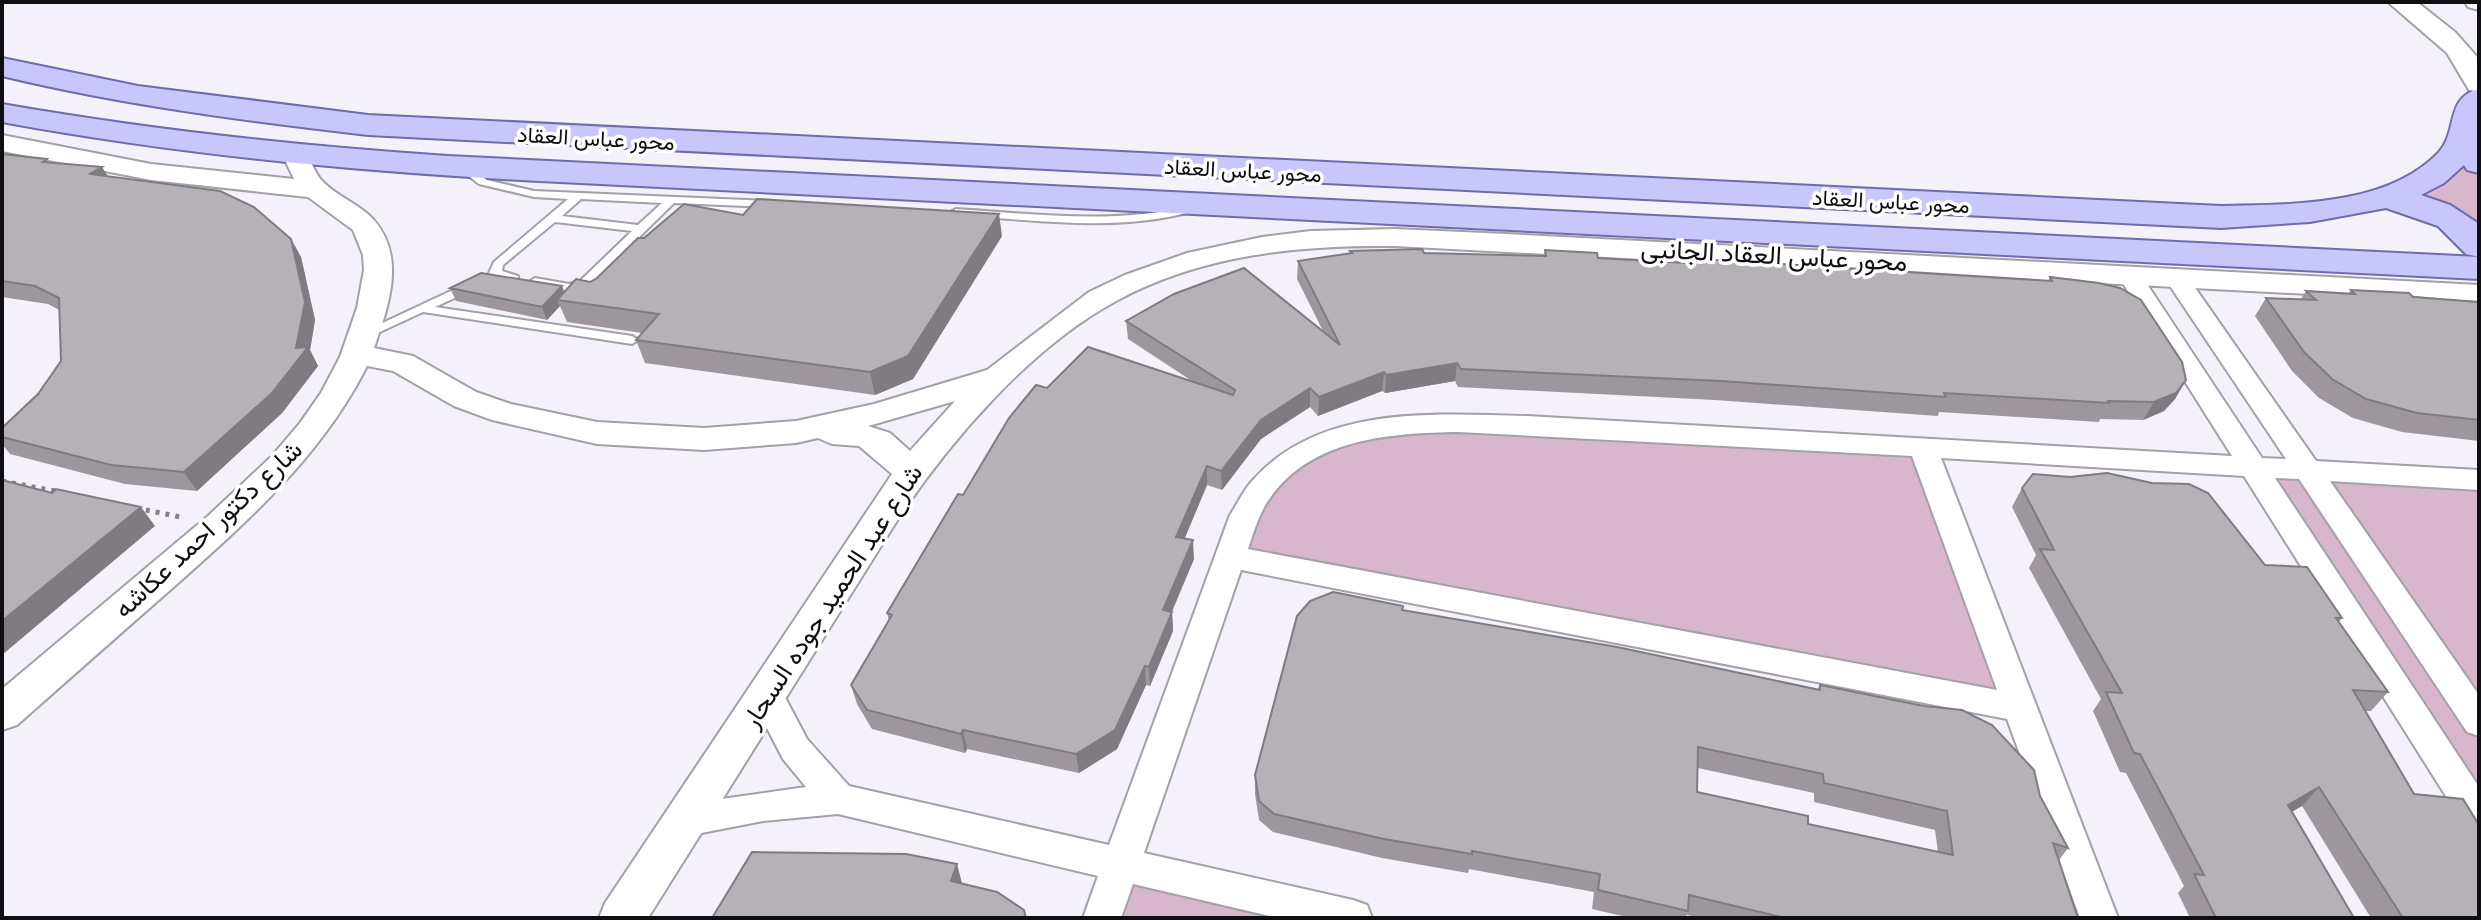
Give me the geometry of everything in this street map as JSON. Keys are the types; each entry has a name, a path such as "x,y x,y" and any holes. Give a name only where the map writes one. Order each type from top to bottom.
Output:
{"main road":[{"path":"2400,2 2435,26 2473,66 2479,84"},
{"name":"محور عباس العقاد","path":"2,67 138,95 368,125 2221,217 2325,210 2385,197 2424,180 2451,160 2472,150"},
{"path":"2472,150 2467,113 2479,98"},
{"name":"محور عباس العقاد","path":"2,113 84,130 296,156 466,169 887,187 1201,205 1391,226 2076,260 2478,267"},
{"path":"2385,197 2442,216 2467,231 2478,267"}],"street":[{"path":"2,143 151,172 311,189"},
{"path":"296,156 299,170 311,189"},
{"name":"شارع دكتور احمد عكاشه","path":"2,713 220,525 293,455 337,396 362,344 376,292 377,255 374,242 358,220 311,189"},
{"name":"شارع عبد الحميد جوده السحار","path":"622,918 911,472 951,422 995,379 1082,310 1114,290 1146,276 1213,255 1391,226"},
{"path":"2076,260 2129,274 2176,277 2478,267"},
{"path":"2129,274 2479,817"},
{"path":"2176,277 2479,722"},
{"path":"362,344 465,399 549,424 650,437 704,439 796,432 850,433 878,440 911,472"},
{"path":"796,432 889,411 995,379"},
{"path":"1102,918 1245,515 1263,485 1291,460 1315,447 1367,430 1442,423 1527,425 2479,480"},
{"path":"1923,448 2099,918"},
{"path":"1230,557 2021,708"},
{"path":"767,695 795,749 838,799"},
{"path":"686,820 763,806 838,799 1353,918"}],"lane":[{"path":"466,169 483,182 534,194 782,204"},
{"path":"362,344 495,273 498,264 578,196"},
{"path":"575,303 580,286 671,200"},
{"path":"940,211 1131,219 1171,215 1201,205"},
{"path":"553,218 641,229"},
{"path":"495,273 503,278 569,288 580,286"},
{"path":"425,309 555,323 632,340"}],"path":[{"path":"2,481 64,493"},
{"path":"127,506 220,525"}],"shaded area":[{"path":"2451,160 2479,163 2479,246 2411,203"},
{"path":"1411,425 1923,448 2021,708 1230,557 1291,460"},
{"path":"2254,466 2479,480 2479,817"},
{"path":"1122,865 1352,918 1102,918"}],"building":[{"path":"2,154 47,159 43,162 102,167 90,174 220,191 254,207 291,239 305,302 296,348 308,347 271,394 184,472 111,465 2,437 2,428 38,394 61,361 59,298 35,286 2,281"},
{"path":"757,199 999,214 908,356 870,372 636,340 659,314 557,300 576,279 590,282 597,278 638,238 644,238 684,204 743,215"},
{"path":"1422,249 1424,253 1546,256 1545,250 1597,253 1598,258 1685,263 1684,258 2052,281 2050,277 2099,283 2120,288 2141,300 2182,362 2186,380 2176,393 2154,402 2109,403 1944,393 1946,397 1721,381 1461,369 1457,363 1386,375 1384,372 1319,397 1310,388 1261,420 1221,471 1207,466 1176,537 1193,540 1163,610 1172,612 1149,667 1145,666 1115,730 1076,754 963,730 961,734 867,710 851,685 892,615 887,613 958,494 963,495 1009,418 1036,385 1047,388 1088,347 1233,395 1235,390 1126,321 1174,294 1244,268 1340,345 1298,261 1352,253 1350,251"},
{"path":"481,273 562,286 542,307 450,288"},
{"path":"2351,290 2409,293 2413,297 2479,302 2479,420 2417,413 2366,399 2332,379 2304,352 2266,298 2316,300 2306,291 2355,294"},
{"path":"2107,473 2152,483 2189,484 2208,493 2265,565 2307,567 2342,618 2336,618 2388,692 2353,690 2414,794 2463,799 2479,825 2479,918 2403,918 2319,787 2288,805 2354,918 2216,918 2194,874 2204,875 2140,754 2134,753 2106,692 2122,693 2040,549 2054,550 2022,488 2033,474 2070,477"},
{"path":"2,480 52,493 56,489 141,507 2,621"},
{"path":"1333,592 1403,606 1402,610 1617,647 1820,690 1820,685 1924,706 1962,710 1992,725 2034,770 2040,796 2068,848 2053,843 2078,918 1785,918 1689,895 1688,911 1598,890 1600,874 1384,839 1274,814 1259,801 1255,775 1297,616 1310,601","holes":["1698,747 1823,774 1824,783 1947,811 1953,855 1808,824 1808,816 1697,792"]},
{"path":"752,852 906,854 957,864 951,881 997,892 1024,910 1026,918 712,918"}]}
